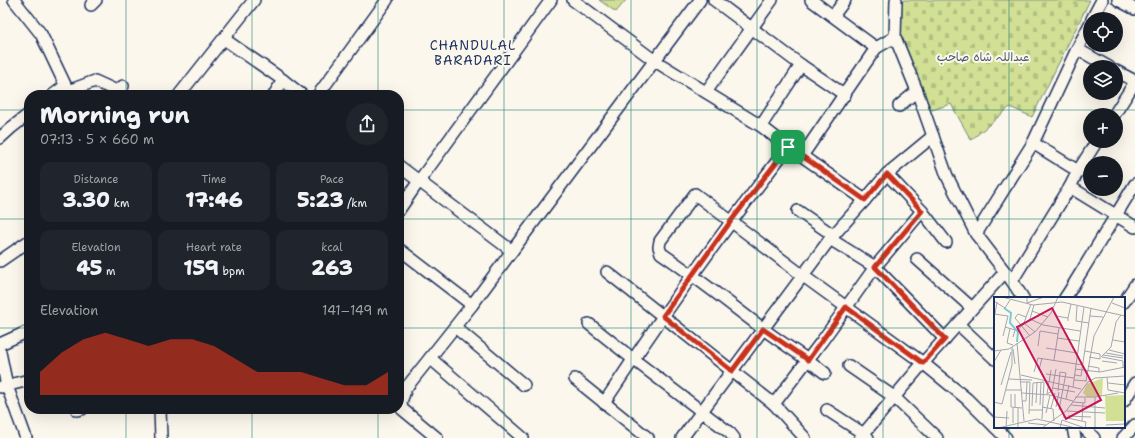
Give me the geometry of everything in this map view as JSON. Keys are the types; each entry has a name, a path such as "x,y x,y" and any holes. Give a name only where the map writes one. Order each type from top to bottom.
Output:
{"street":[{"path":"14,0 41,34 68,90"},
{"path":"183,90 254,0"},
{"path":"322,90 387,0"},
{"path":"404,202 418,181 551,0"},
{"path":"573,0 655,61 761,126 788,147 865,200"},
{"path":"404,393 406,388 472,306 700,0"},
{"path":"714,0 801,65 845,95"},
{"path":"706,92 772,0"},
{"path":"811,0 876,48"},
{"path":"832,16 845,0"},
{"path":"896,0 895,37 917,91 947,176 976,234 1022,297"},
{"path":"1096,12 1102,0"},
{"path":"1118,0 1135,9"},
{"path":"802,156 876,48 895,37"},
{"path":"976,234 1033,143 1083,37"},
{"path":"224,39 296,90"},
{"path":"1077,49 1097,60"},
{"path":"761,126 801,65"},
{"path":"1118,108 1135,81 1123,75"},
{"path":"70,90 95,80 115,90"},
{"path":"277,90 283,80"},
{"path":"118,90 123,86"},
{"path":"899,106 917,91"},
{"path":"0,138 24,118"},
{"path":"682,438 831,237 887,174 933,136"},
{"path":"1033,143 1078,171"},
{"path":"604,402 731,221 788,147"},
{"path":"1012,281 1093,148"},
{"path":"404,170 512,251"},
{"path":"887,174 922,211 946,242"},
{"path":"1066,297 1135,184"},
{"path":"1070,187 1135,226"},
{"path":"825,373 763,329 693,274 661,252 659,247 660,241 695,194 802,275 923,363 967,399 994,426"},
{"path":"798,211 831,237 875,267 945,339"},
{"path":"774,404 808,360 875,267 922,211"},
{"path":"0,261 24,244"},
{"path":"404,253 472,306"},
{"path":"917,259 972,308"},
{"path":"607,272 774,404 804,438"},
{"path":"827,410 864,437 894,397 923,363 1005,272"},
{"path":"1125,300 1135,285"},
{"path":"589,324 730,433 734,438"},
{"path":"958,324 994,358"},
{"path":"455,327 524,385"},
{"path":"0,344 24,333"},
{"path":"0,352 3,386 26,438"},
{"path":"430,358 523,438"},
{"path":"849,366 894,397 937,438"},
{"path":"575,379 648,438"},
{"path":"3,386 24,381"},
{"path":"1125,399 1135,383"},
{"path":"404,411 437,438"},
{"path":"160,414 161,438"},
{"path":"1123,438 1135,425"},
{"path":"996,428 1006,438"},
{"path":"1073,428 1075,438"},
{"path":"1084,428 1094,438"}],"green space":[{"path":"599,0 626,0 616,12"},
{"name":"عبداللہ شاہ صاحب","path":"899,0 1090,0 1032,117 1010,107 971,140 951,104 932,110 905,58 898,36"}],"district":[{"name":"CHANDULAL BARADARI","path":"473,52"}],"route":[{"path":"788,147 865,200 887,174 922,211 875,267 945,339 923,363 846,307 808,360 763,329 732,371 663,316 731,221 788,147"}]}
